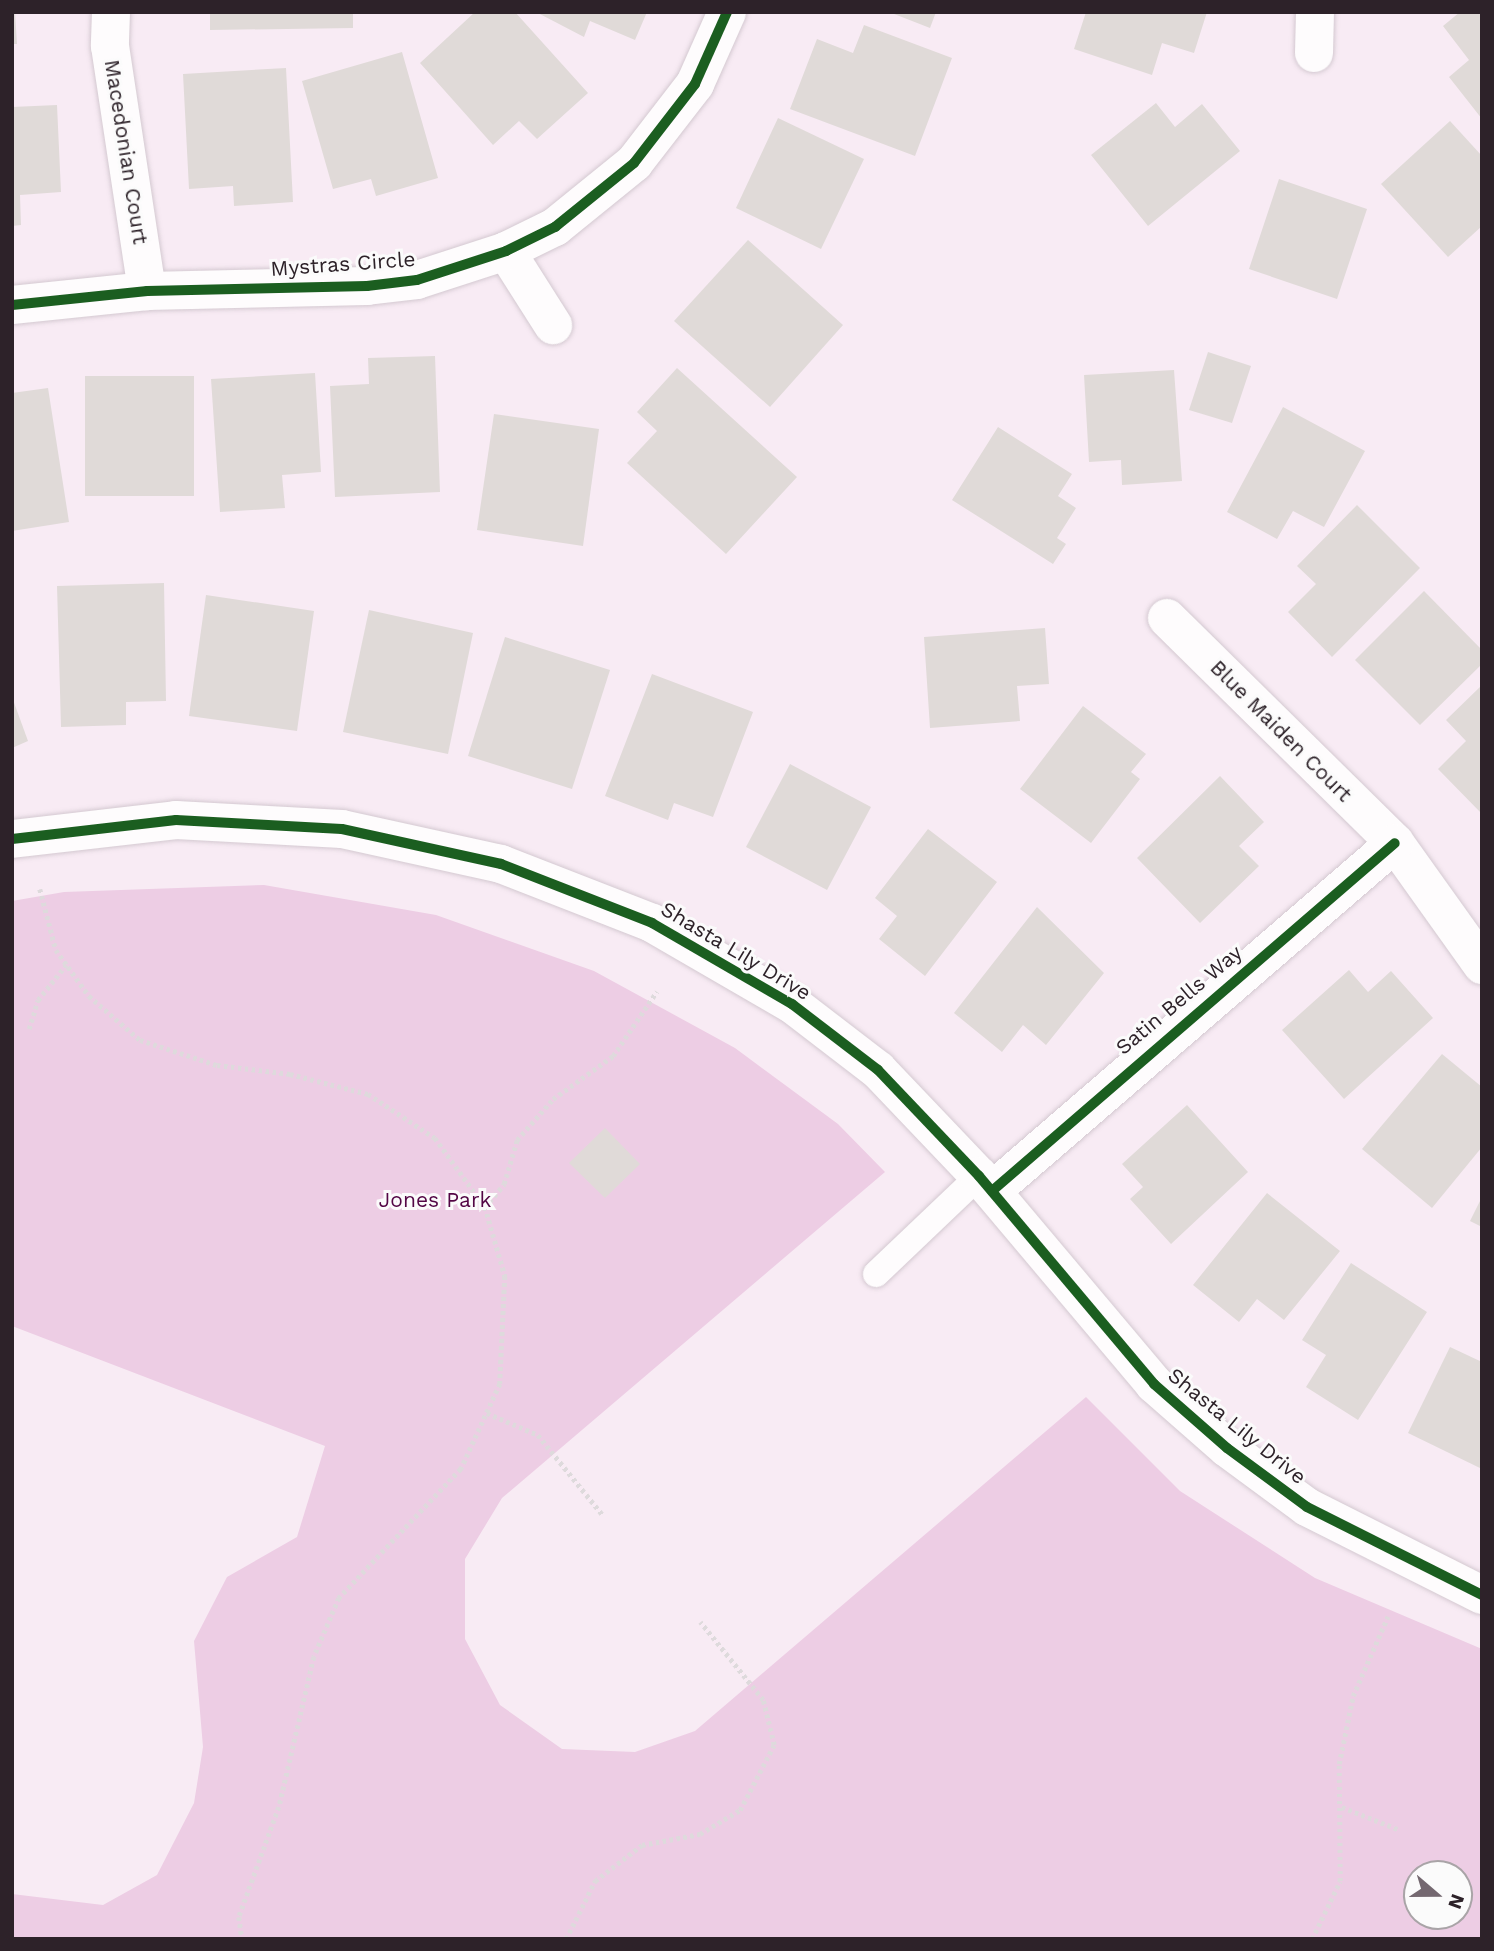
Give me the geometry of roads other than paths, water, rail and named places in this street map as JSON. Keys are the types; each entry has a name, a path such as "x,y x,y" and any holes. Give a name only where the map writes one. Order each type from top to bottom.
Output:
{"street":[{"name":"Macedonian Court","path":"111,12 110,46 147,291"},
{"name":"Mystras Circle","path":"12,305 147,291 367,286 417,280 506,251 555,227 634,163 695,83 727,12"},
{"path":"1314,53 1315,12"},
{"path":"506,251 553,325"},
{"name":"Blue Maiden Court","path":"1167,618 1395,843 1482,965"},
{"name":"Shasta Lily Drive","path":"12,839 176,820 285,823 396,838 501,864 652,923 792,1004 878,1070 986,1184 1154,1384 1227,1448 1307,1507 1482,1595"},
{"name":"Satin Bells Way","path":"986,1184 1395,843"}],"lane":[{"path":"876,1274 986,1184"}],"park label":[{"name":"Jones Park","path":"435,1200"}]}
